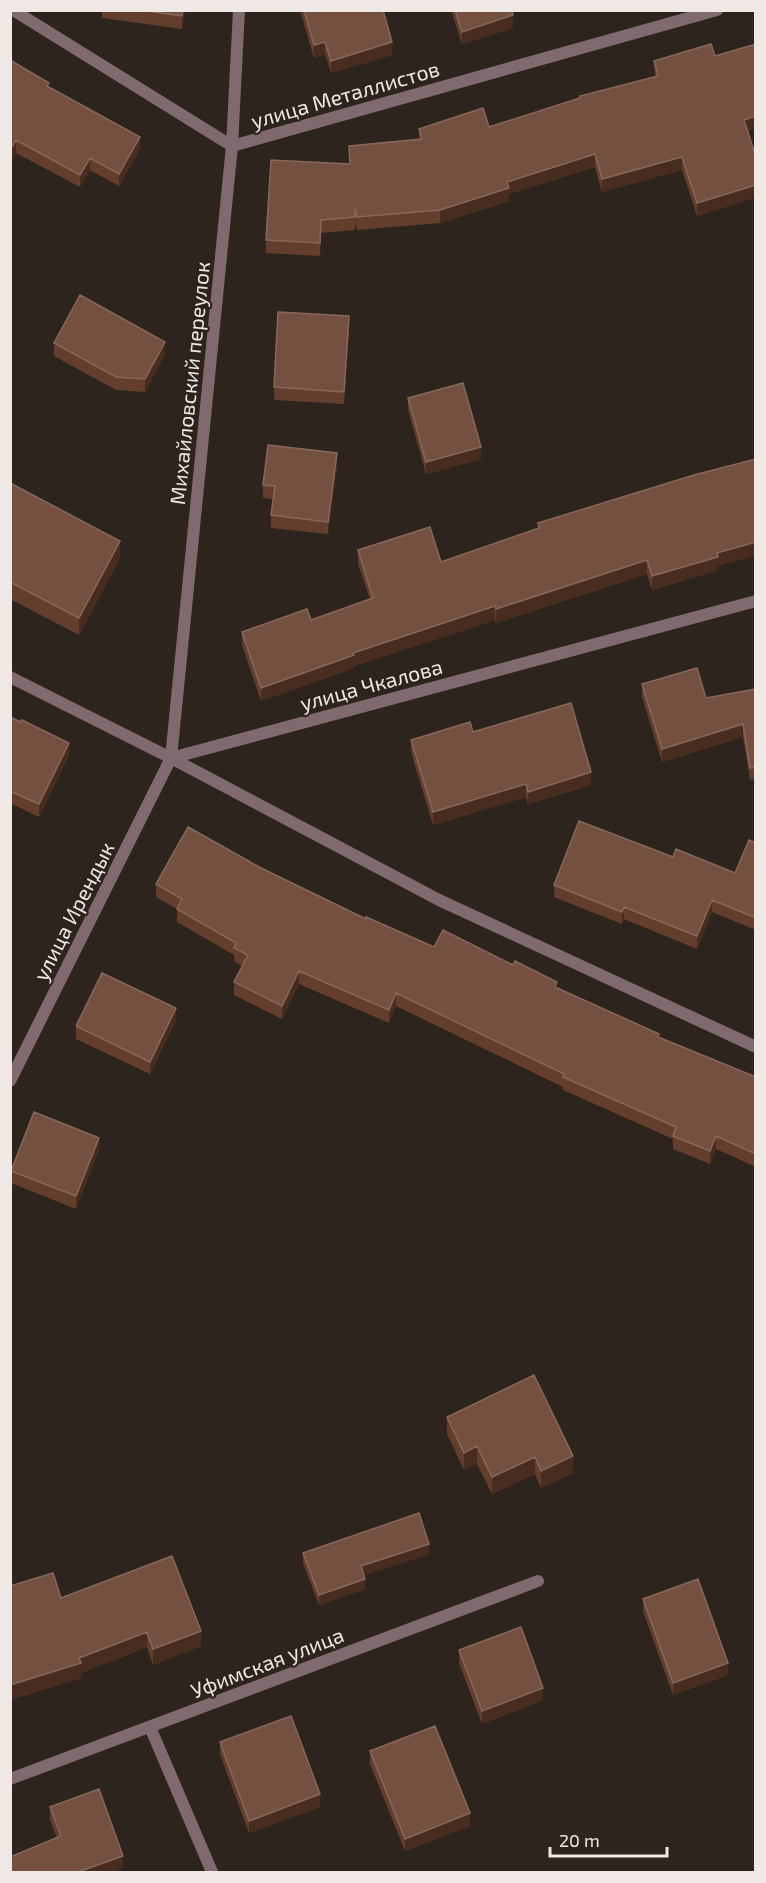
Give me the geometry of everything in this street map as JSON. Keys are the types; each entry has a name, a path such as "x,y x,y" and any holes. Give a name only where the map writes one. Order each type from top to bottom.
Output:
{"street":[{"name":"улица Металлистов","path":"13,10 232,146 717,10"},
{"name":"Михайловский переулок","path":"171,758 232,146 239,10"},
{"name":"улица Чкалова","path":"171,758 756,601"},
{"path":"10,677 171,758 439,900 756,1047"},
{"name":"улица Ирендык","path":"10,1081 171,758"},
{"name":"Уфимская улица","path":"10,1779 538,1581"},
{"path":"150,1727 212,1872"}],"building":[{"path":"141,10 183,10 182,16"},
{"path":"304,10 383,10 392,42 331,61 325,42 314,45"},
{"path":"455,10 512,10 513,15 462,32"},
{"path":"711,44 715,56 756,44 756,116 744,120 756,157 756,185 697,203 682,157 602,179 595,154 507,182 509,188 440,210 357,217 355,209 355,217 321,220 320,243 266,240 271,160 350,164 349,146 422,139 419,129 483,108 489,127 580,98 580,96 658,76 654,61"},
{"path":"10,60 49,83 47,86 140,137 119,174 90,158 80,175 16,140 10,150"},
{"path":"80,295 165,342 145,379 116,377 54,343"},
{"path":"278,312 349,316 344,392 274,387"},
{"path":"463,383 481,447 426,462 408,398"},
{"path":"268,445 337,453 328,522 271,515 275,486 263,485"},
{"path":"756,459 756,542 717,553 718,557 652,576 647,560 496,609 495,606 353,653 354,655 261,688 242,632 307,609 311,620 373,598 358,550 430,527 441,562 539,528 538,523 694,475"},
{"path":"10,483 120,541 79,618 10,582"},
{"path":"697,668 706,698 756,689 756,767 750,768 743,724 662,749 642,684"},
{"path":"571,703 591,772 528,792 526,784 433,812 411,740 470,722 473,732"},
{"path":"10,717 21,722 22,720 69,743 39,804 10,791"},
{"path":"579,821 673,857 676,849 735,873 749,840 756,843 756,918 712,900 697,936 624,907 622,912 554,885"},
{"path":"188,827 261,868 366,919 366,917 434,947 443,930 513,965 515,961 557,982 555,987 659,1034 658,1037 756,1077 756,1154 716,1136 710,1151 673,1136 676,1127 563,1077 564,1074 396,993 389,1010 299,971 282,1006 234,982 248,955 234,948 236,943 177,909 182,899 156,884"},
{"path":"102,973 176,1008 150,1062 76,1026"},
{"path":"34,1112 99,1138 76,1196 11,1171"},
{"path":"534,1375 573,1456 541,1471 535,1457 492,1477 477,1446 464,1453 447,1417"},
{"path":"419,1513 429,1544 361,1566 365,1579 319,1595 303,1553"},
{"path":"172,1556 201,1631 153,1649 147,1632 79,1658 81,1663 10,1685 10,1586 53,1573 61,1598"},
{"path":"698,1579 728,1663 673,1683 643,1599"},
{"path":"521,1627 543,1688 482,1711 459,1650"},
{"path":"291,1716 320,1794 249,1821 220,1742"},
{"path":"435,1726 470,1813 405,1839 370,1751"},
{"path":"99,1789 123,1856 78,1872 10,1872 10,1857 61,1836 50,1807"}]}
